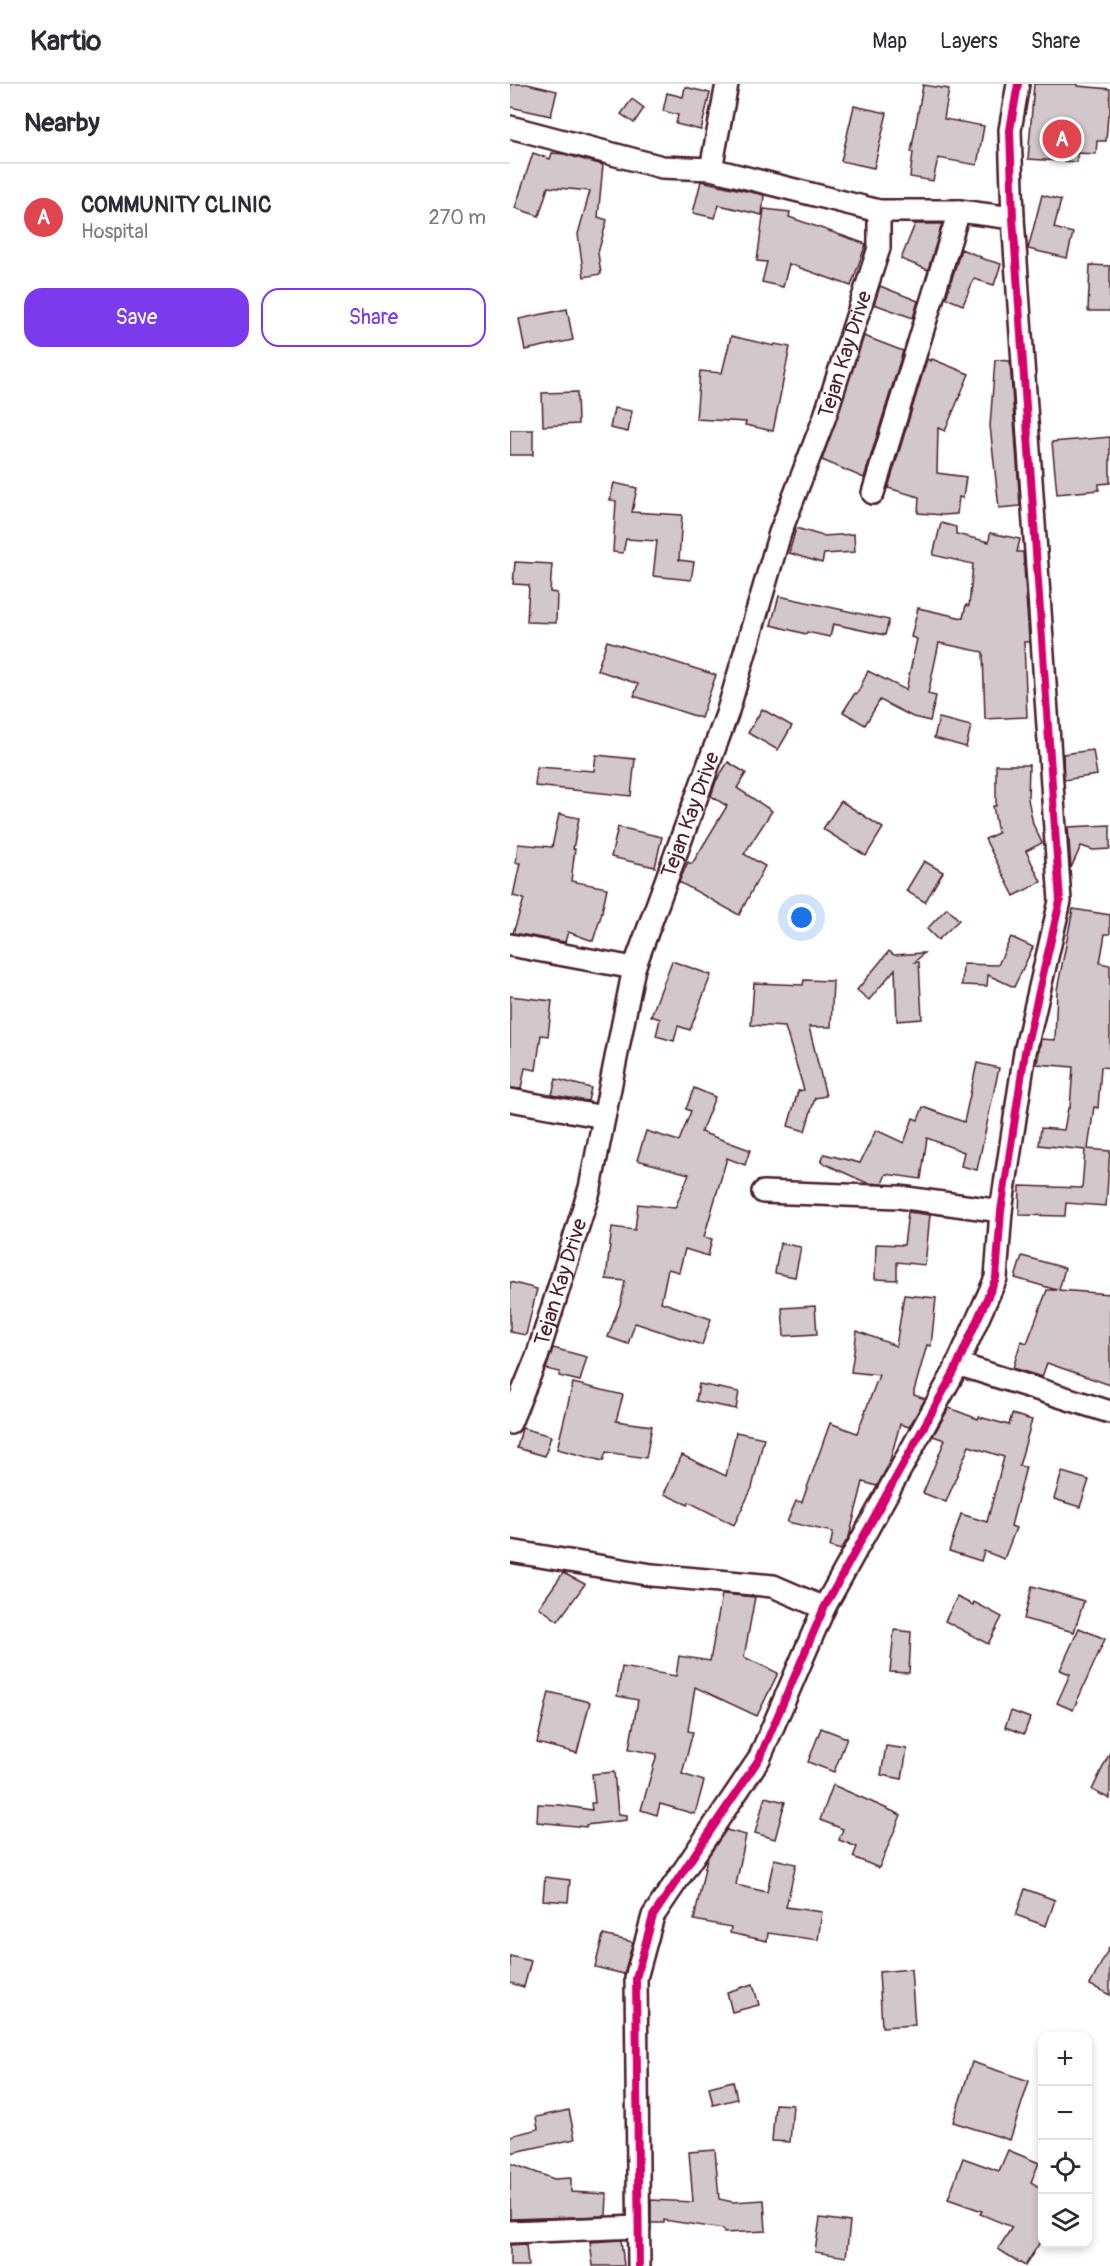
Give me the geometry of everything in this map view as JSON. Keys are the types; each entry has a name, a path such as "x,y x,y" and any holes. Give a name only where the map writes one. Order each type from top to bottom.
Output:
{"street":[{"path":"711,169 727,84"},
{"path":"639,2266 636,1978 653,1916 759,1759 824,1608 957,1364 996,1278 1001,1211 1026,1052 1060,901 1012,218 1010,130 1018,84"},
{"path":"510,127 662,167 711,169 879,210 959,211 1012,218"},
{"name":"Tejan Kay Drive","path":"510,1423 537,1358 590,1188 634,968 727,714 780,533 824,419 879,248 879,210"},
{"path":"873,493 959,211"},
{"path":"510,945 634,968"},
{"path":"510,1100 604,1117"},
{"path":"763,1192 900,1197 1001,1211"},
{"path":"957,1364 1110,1412"},
{"path":"510,1551 652,1575 773,1586 824,1608"},
{"path":"510,2232 639,2227"}],"building":[{"path":"510,84 527,84 557,91 551,116 510,107"},
{"path":"1034,84 1078,84 1078,86 1110,89 1110,115 1108,115 1106,141 1097,141 1096,154 1077,153 1077,162 1028,159"},
{"path":"923,85 949,89 944,119 984,126 977,165 938,158 933,181 910,177 913,152 911,152"},
{"path":"685,87 710,93 701,130 676,124 678,115 663,111 667,93 683,97"},
{"path":"632,99 644,108 634,123 621,114"},
{"path":"854,106 887,113 874,168 841,161"},
{"path":"533,153 550,159 552,153 564,154 603,165 598,217 607,220 598,253 601,274 584,277 578,234 590,191 548,187 539,216 515,208"},
{"path":"701,181 764,195 762,215 719,205 715,218 693,213"},
{"path":"1042,195 1061,200 1054,228 1073,233 1067,258 1028,249"},
{"path":"764,209 790,212 789,217 866,244 851,286 789,264 783,287 762,282 767,262 757,261"},
{"path":"915,224 942,224 928,270 901,259"},
{"path":"961,249 1001,264 994,285 974,279 963,305 946,298"},
{"path":"1090,265 1110,266 1110,311 1088,311"},
{"path":"880,286 918,301 913,318 874,304"},
{"path":"567,309 573,340 525,350 519,319"},
{"path":"731,336 774,346 775,344 790,347 773,431 745,425 746,422 696,419 700,371 722,373"},
{"path":"864,336 903,351 864,478 822,460"},
{"path":"927,359 969,374 945,431 938,428 937,473 966,477 963,498 959,497 957,514 918,513 919,497 888,488"},
{"path":"995,360 1010,361 1020,506 999,508 990,426"},
{"path":"577,392 578,424 543,426 542,393"},
{"path":"614,408 632,411 628,432 610,428"},
{"path":"510,430 533,430 533,455 510,455"},
{"path":"1110,437 1110,483 1099,484 1099,490 1057,494 1052,442"},
{"path":"614,483 637,488 632,512 682,515 679,560 694,562 691,580 653,576 657,541 626,539 623,553 613,552 616,501 610,500"},
{"path":"941,523 956,527 956,534 989,542 990,533 1020,539 1017,552 1023,552 1029,639 1029,642 1024,642 1027,717 985,719 983,652 939,643 928,694 936,696 930,721 913,717 880,700 865,725 843,712 855,693 857,694 868,671 906,690 917,639 911,637 918,608 963,618 966,605 969,606 973,564 933,555"},
{"path":"796,528 823,536 854,534 855,552 824,554 822,563 789,553"},
{"path":"515,562 552,564 550,592 557,593 556,623 527,622 529,585 513,584"},
{"path":"779,596 889,620 885,635 833,624 830,637 807,632 806,634 771,625"},
{"path":"607,641 716,675 701,718 634,696 638,684 597,670"},
{"path":"762,709 792,726 778,750 748,733"},
{"path":"939,718 971,726 966,747 934,738"},
{"path":"1093,750 1097,775 1064,780 1063,754"},
{"path":"596,755 635,759 631,796 535,786 537,767 594,771"},
{"path":"728,762 746,773 737,788 772,811 744,854 765,866 739,915 679,882 688,862 692,864 727,806 711,796 716,781"},
{"path":"996,765 1029,765 1028,799 1033,824 1042,843 1026,851 1041,882 1014,896 985,839 998,833 993,806 996,806"},
{"path":"841,801 883,828 866,856 823,829"},
{"path":"559,814 579,818 573,849 575,849 571,881 607,888 593,941 568,932 565,942 513,933 524,899 513,896 520,863 516,863 518,844 552,847"},
{"path":"1110,825 1110,849 1093,850 1081,846 1071,868 1068,827"},
{"path":"618,827 662,837 655,867 611,857"},
{"path":"924,861 943,872 925,902 906,891"},
{"path":"947,908 959,920 938,940 927,929"},
{"path":"1073,909 1110,915 1110,934 1105,934 1100,963 1110,965 1110,1068 1101,1067 1098,1108 1094,1107 1088,1149 1110,1151 1106,1206 1066,1203 1065,1216 1019,1215 1020,1186 1082,1188 1085,1150 1039,1145 1041,1128 1064,1130 1068,1108 1070,1108 1073,1067 1037,1064 1041,1039 1055,1040 1057,990"},
{"path":"1011,937 1033,947 1014,987 988,975 987,986 962,985 963,964 998,965"},
{"path":"889,951 894,955 924,953 915,962 919,962 922,1019 897,1021 895,969 869,1000 857,990"},
{"path":"672,961 711,975 690,1030 678,1026 674,1041 656,1036 660,1019 651,1016"},
{"path":"804,980 833,981 831,1027 809,1027 826,1096 815,1098 805,1131 788,1126 798,1091 804,1090 785,1027 751,1025 754,983 803,985"},
{"path":"510,996 552,1001 548,1036 541,1035 536,1070 525,1068 521,1089 510,1088"},
{"path":"977,1063 999,1068 977,1170 961,1166 964,1152 927,1138 921,1179 886,1174 882,1184 867,1183 821,1162 824,1154 860,1163 876,1130 904,1143 913,1118 918,1120 923,1107 964,1122"},
{"path":"556,1079 591,1088 588,1101 552,1095"},
{"path":"694,1088 715,1097 701,1132 750,1150 745,1165 727,1158 704,1237 712,1239 708,1256 685,1249 679,1272 668,1269 661,1302 711,1319 702,1345 635,1323 628,1344 608,1337 621,1302 625,1281 606,1279 612,1227 635,1230 638,1204 675,1208 689,1174 637,1160 646,1131 679,1141 691,1111 686,1109"},
{"path":"908,1212 930,1215 925,1265 897,1262 897,1280 875,1279 876,1244 904,1245"},
{"path":"780,1243 801,1247 795,1277 775,1273"},
{"path":"1022,1256 1065,1268 1059,1290 1110,1294 1110,1385 1047,1363 1042,1377 1013,1368 1021,1341 1027,1343 1047,1290 1057,1290 1015,1278"},
{"path":"510,1282 537,1289 526,1335 510,1332"},
{"path":"904,1295 936,1298 931,1346 927,1345 914,1391 914,1395 925,1399 909,1427 900,1424 889,1464 877,1486 863,1482 849,1537 841,1550 830,1547 833,1532 787,1522 796,1501 802,1502 830,1423 857,1433 879,1375 851,1372 857,1331 896,1346"},
{"path":"815,1306 817,1334 784,1336 782,1308"},
{"path":"553,1348 587,1357 580,1381 559,1376 560,1372 546,1369"},
{"path":"573,1383 623,1395 616,1421 652,1426 646,1458 606,1452 603,1461 557,1449"},
{"path":"699,1384 739,1392 736,1409 696,1401"},
{"path":"949,1408 978,1419 979,1417 1009,1425 1012,1414 1032,1420 1019,1466 1026,1467 1011,1526 1016,1528 1004,1559 984,1551 981,1561 949,1551 961,1514 987,1522 1004,1457 969,1446 946,1502 923,1493 945,1440 933,1436"},
{"path":"522,1428 551,1436 545,1456 517,1448"},
{"path":"736,1432 764,1438 752,1488 734,1525 689,1502 688,1505 664,1494 682,1455 726,1476"},
{"path":"1062,1472 1089,1480 1080,1507 1054,1499"},
{"path":"563,1573 585,1584 558,1621 539,1607"},
{"path":"1032,1586 1084,1601 1074,1632 1024,1619"},
{"path":"722,1594 755,1597 744,1657 778,1673 757,1716 695,1687 688,1731 693,1732 682,1774 704,1781 695,1814 660,1804 657,1815 641,1810 657,1754 629,1749 638,1700 617,1696 622,1667 676,1676 679,1656 710,1661"},
{"path":"957,1597 973,1605 974,1602 1002,1617 988,1644 945,1621"},
{"path":"1079,1628 1105,1639 1073,1710 1057,1703 1070,1674 1060,1670"},
{"path":"894,1630 911,1632 909,1673 890,1672"},
{"path":"549,1692 590,1702 577,1753 537,1743"},
{"path":"1011,1711 1030,1718 1024,1734 1005,1727"},
{"path":"821,1728 847,1738 834,1772 808,1762"},
{"path":"886,1746 907,1749 902,1779 881,1775"},
{"path":"1110,1752 1110,1799 1092,1790"},
{"path":"614,1772 618,1814 627,1815 627,1820 586,1825 586,1827 537,1822 538,1804 592,1810 591,1803 595,1803 592,1774"},
{"path":"833,1785 901,1815 879,1868 853,1857 857,1847 839,1840 843,1829 820,1820"},
{"path":"765,1797 785,1802 775,1839 755,1833"},
{"path":"726,1830 746,1835 736,1885 767,1892 774,1859 796,1864 786,1907 822,1912 818,1940 768,1933 767,1941 730,1933 731,1927 694,1920 707,1858"},
{"path":"545,1877 570,1880 568,1902 543,1900"},
{"path":"1025,1889 1055,1900 1046,1926 1016,1915"},
{"path":"603,1935 633,1942 624,1974 595,1967"},
{"path":"1110,1946 1110,1995 1090,1985"},
{"path":"510,1956 531,1961 524,1987 510,1983"},
{"path":"911,1969 915,2025 882,2027 879,1972"},
{"path":"753,1984 759,2005 732,2012 727,1992"},
{"path":"972,2062 1029,2081 1010,2140 953,2122"},
{"path":"733,2081 737,2099 713,2105 709,2087"},
{"path":"775,2104 793,2105 790,2142 772,2141"},
{"path":"569,2110 575,2139 510,2153 510,2136 538,2129 536,2117"},
{"path":"715,2150 719,2199 733,2202 764,2200 766,2231 724,2233 723,2229 664,2220 664,2223 651,2223 651,2200 693,2202 689,2152"},
{"path":"1008,2150 1038,2163 1031,2182 1038,2186 1038,2245 1025,2266 998,2249 1012,2227 980,2214 982,2211 948,2199 963,2158 999,2171"},
{"path":"510,2163 554,2179 571,2178 571,2192 607,2194 606,2216 510,2219"},
{"path":"820,2218 850,2222 846,2257 815,2252"},
{"path":"621,2240 624,2266 593,2266 590,2242"},
{"path":"526,2244 528,2266 510,2266 510,2245"}],"cycle path":[{"path":"639,2266 636,1978 653,1916 759,1759 824,1608 954,1372 996,1278 1001,1211 1025,1052 1060,901 1013,218 1010,130 1018,84"}],"place":[{"name":"COMMUNITY CLINIC","path":"1062,139"}]}
